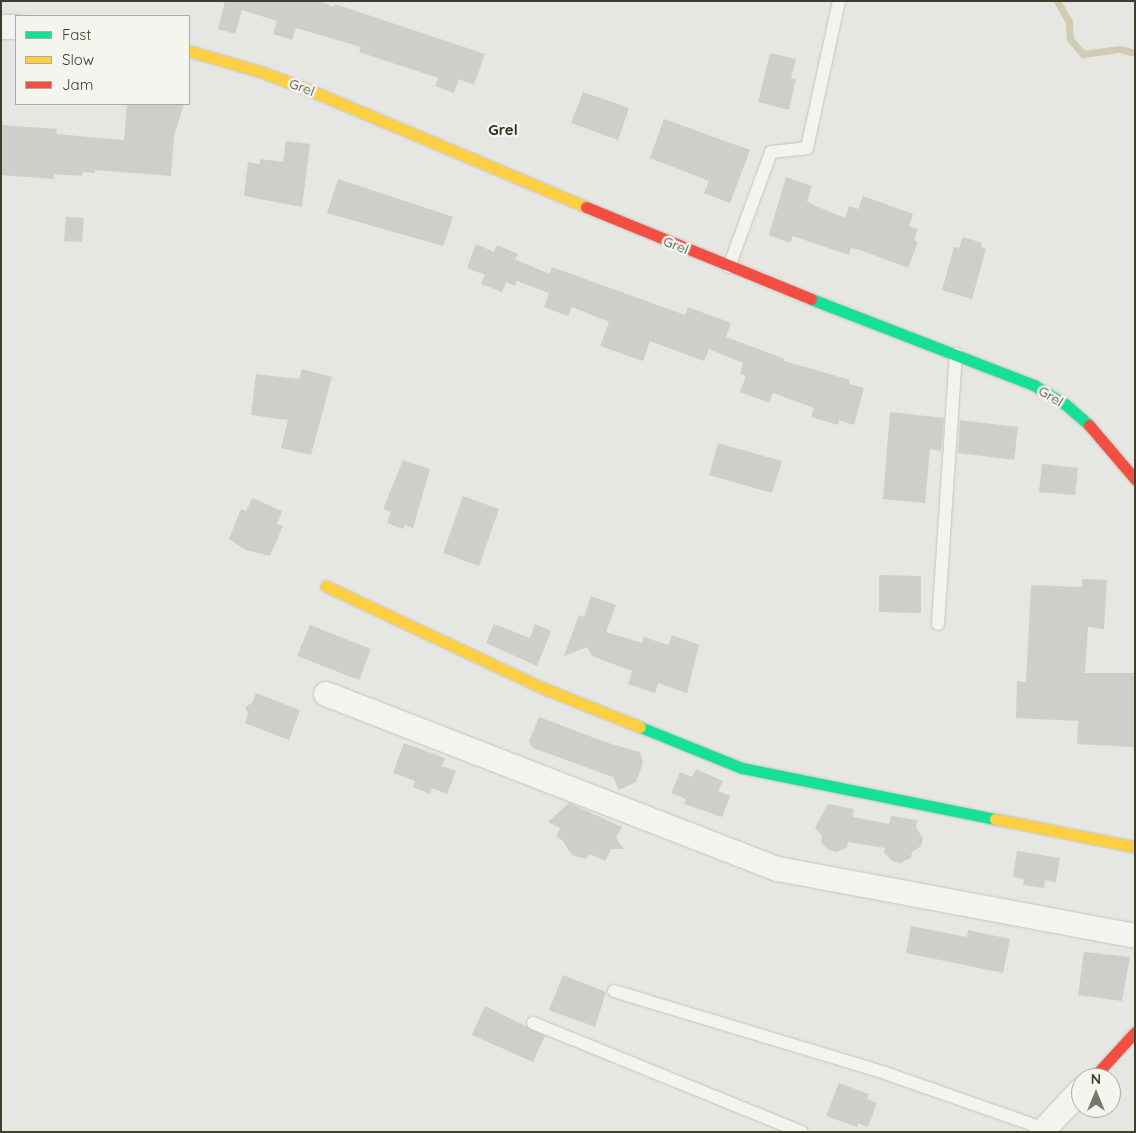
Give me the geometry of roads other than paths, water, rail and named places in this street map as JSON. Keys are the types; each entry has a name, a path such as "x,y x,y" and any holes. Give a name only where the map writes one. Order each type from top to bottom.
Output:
{"street":[{"path":"1,27 15,27"},
{"name":"Grel","path":"190,51 262,72 314,92 729,267 1034,385 1064,404 1109,446 1135,479"},
{"path":"326,586 544,689 742,768 1010,824 1135,847"},
{"path":"326,694 778,869 1135,936"},
{"path":"1102,1068 1135,1032"},
{"path":"1043,1130 1071,1101"}],"lane":[{"path":"729,267 772,152 807,148 839,1"},
{"path":"938,624 956,354"},
{"path":"614,991 885,1073 1043,1130"},
{"path":"533,1023 802,1132"}],"waterway":[{"path":"1057,1 1069,22 1070,39 1083,54 1120,49 1135,53"}],"district":[{"name":"Grel","path":"503,130"}]}
